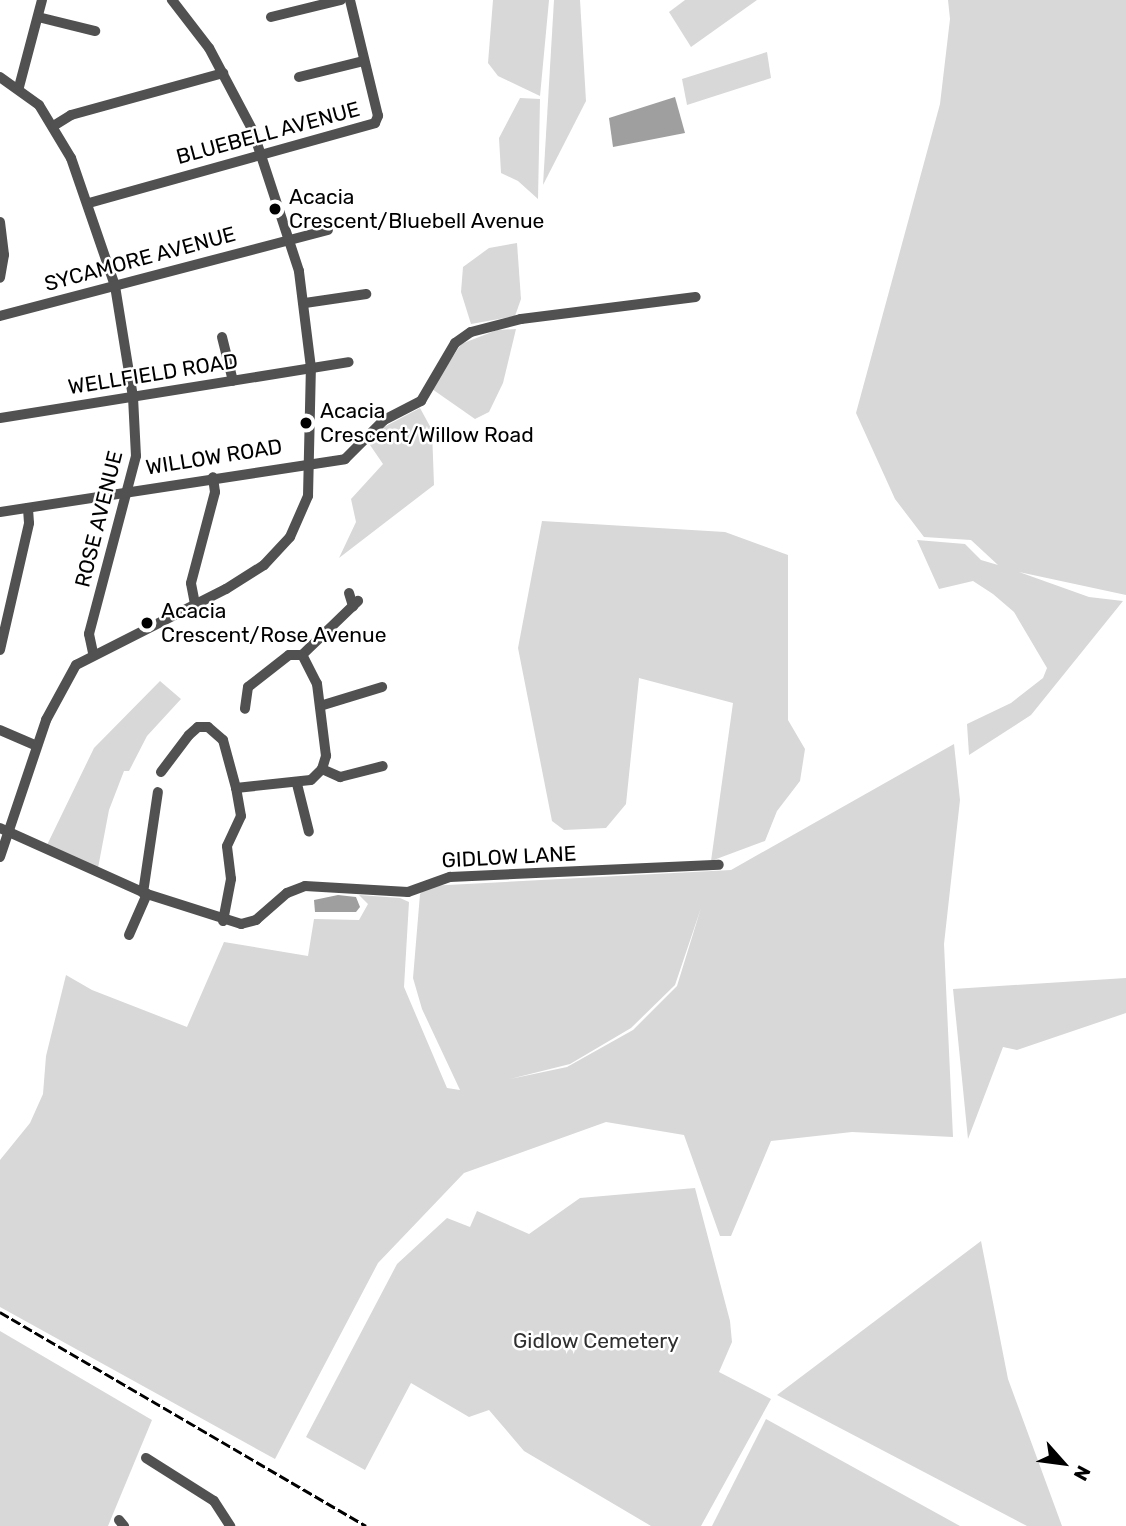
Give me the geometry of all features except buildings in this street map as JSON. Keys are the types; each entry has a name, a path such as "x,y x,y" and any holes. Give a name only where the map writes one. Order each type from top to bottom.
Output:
{"street":[{"path":"19,87 42,0"},
{"path":"0,857 4,830 69,674 93,653 246,577 282,548 305,506 310,461 311,368 305,303 290,240 262,156 223,73 172,0"},
{"path":"271,17 341,0"},
{"name":"BLUEBELL AVENUE","path":"89,203 375,123 378,116 350,0"},
{"path":"38,17 95,31"},
{"path":"299,77 363,61"},
{"path":"55,125 71,116 223,73"},
{"name":"ROSE AVENUE","path":"0,77 19,87 55,125 89,203 115,286 133,397 136,456 89,634 93,653"},
{"path":"0,222 4,255 0,278"},
{"name":"SYCAMORE AVENUE","path":"0,316 328,230"},
{"path":"305,303 366,294"},
{"name":"WILLOW ROAD","path":"0,512 352,455 384,420 421,401 454,343 471,332 521,319 696,297"},
{"path":"222,337 233,381"},
{"name":"WELLFIELD ROAD","path":"0,418 349,362"},
{"path":"195,604 191,583 215,492 213,477"},
{"path":"0,650 29,523 28,508"},
{"path":"245,709 248,687 289,654 302,655 355,604 349,593"},
{"path":"236,788 271,782 297,784 311,780 322,769 326,749 320,706 313,671 302,655"},
{"path":"320,706 382,687"},
{"path":"161,772 188,735 198,727 208,727 223,740 242,816 227,846 231,879 223,921"},
{"path":"0,730 37,746"},
{"path":"322,769 340,777 383,766"},
{"path":"297,784 309,832"},
{"path":"128,934 145,893 158,792"},
{"name":"GIDLOW LANE","path":"4,830 145,893 223,921 241,924 256,920 287,892 305,886 408,892 450,877 719,864"},
{"path":"146,1458 214,1501 230,1526"}],"green space":[{"path":"493,0 549,0 540,96 498,76 488,63"},
{"path":"554,0 580,0 586,101 543,185"},
{"path":"685,0 757,0 691,47 669,12"},
{"path":"948,0 1126,0 1126,595 1019,572 1089,597 1123,601 1031,715 969,755 967,724 1011,703 1043,678 1047,668 1014,612 993,594 973,581 939,589 917,540 965,544 981,560 998,565 971,540 924,537 895,499 856,413 940,104 950,19"},
{"path":"767,52 771,78 687,105 682,79"},
{"path":"520,98 540,99 538,199 518,181 501,173 499,138"},
{"path":"517,243 521,299 515,316 471,324 461,292 463,267 489,248"},
{"path":"516,329 503,383 489,412 475,419 432,389 461,344 497,330"},
{"path":"420,408 432,430 434,485 339,558 356,522 351,499 383,464 370,445 384,427"},
{"path":"542,521 725,532 788,555 788,720 805,749 800,781 777,811 765,841 711,861 733,703 639,678 626,804 606,828 564,830 552,821 518,648"},
{"path":"160,681 181,699 147,736 129,771 124,771 109,810 98,868 47,845 94,748"},
{"path":"954,744 960,800 944,944 953,1137 852,1132 771,1141 731,1236 720,1236 684,1135 606,1122 464,1173 378,1263 275,1459 0,1307 0,1160 30,1123 43,1094 46,1056 66,975 92,990 187,1027 224,942 308,956 314,919 359,920 368,904 359,895 400,898 409,902 404,987 447,1088 460,1090 422,1009 413,978 420,894 428,886 731,870","holes":["701,908 677,986 633,1030 567,1067 510,1079 570,1064 631,1028 675,985"]},
{"path":"1126,978 1126,1013 1017,1050 1003,1047 968,1139 953,989"},
{"name":"Gidlow Cemetery","path":"695,1188 730,1321 732,1342 719,1372 771,1399 701,1526 651,1526 524,1451 489,1410 469,1417 411,1383 365,1470 306,1437 397,1264 447,1218 470,1227 477,1211 529,1234 580,1198"},
{"path":"981,1241 1008,1379 1062,1526 1027,1526 777,1395"},
{"path":"0,1331 152,1420 108,1526 0,1526"},
{"path":"766,1419 960,1526 712,1526"}],"shaded area":[{"path":"675,97 685,133 613,147 609,118"},
{"path":"338,895 356,897 360,907 356,912 315,912 314,900"}],"railway":[{"path":"0,1312 366,1526"}],"place":[{"name":"Acacia Crescent/Bluebell Avenue","path":"275,209"},
{"name":"Acacia Crescent/Willow Road","path":"306,423"},
{"name":"Acacia Crescent/Rose Avenue","path":"147,623"}]}
